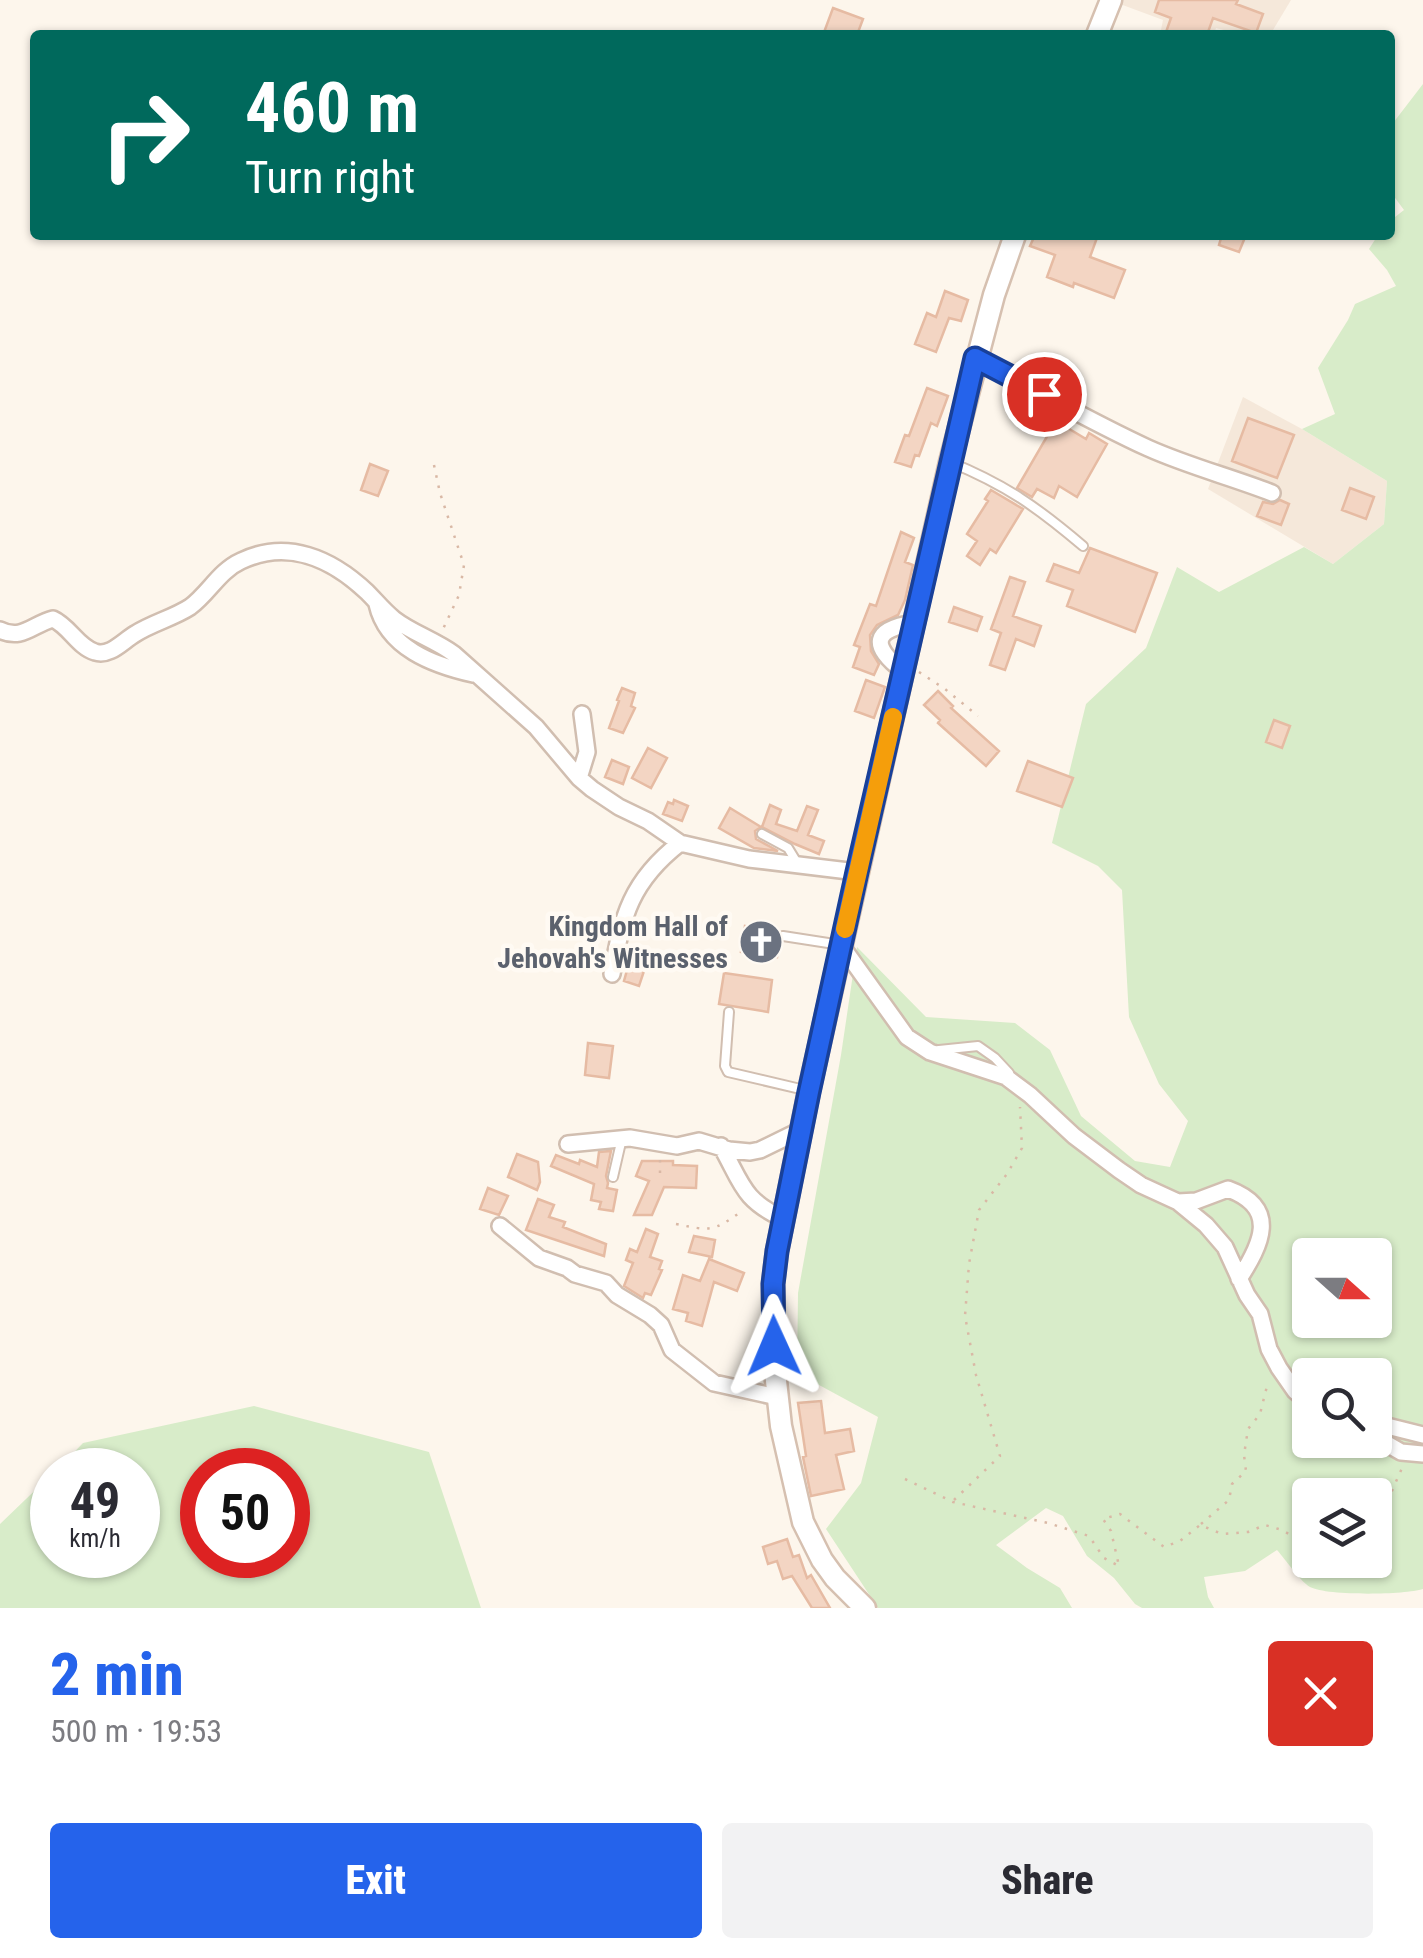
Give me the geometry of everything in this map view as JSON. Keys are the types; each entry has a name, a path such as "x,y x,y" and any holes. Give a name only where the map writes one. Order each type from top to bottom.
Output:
{"main road":[{"path":"1098,30 1111,0"},
{"path":"865,1608 835,1578 803,1522 777,1397 773,1284 809,1092 950,462 975,358 1014,240"}],"street":[{"path":"975,358 1146,446 1272,493"},
{"path":"0,630 21,634 53,619 88,649 106,653 144,628 186,610 226,569 250,557 290,550 321,561 353,580 408,628 454,654 536,727 580,778 605,799 680,843 799,866 857,872"},
{"path":"377,603 384,624 398,641 440,666 477,675"},
{"path":"580,778 587,752 582,714"},
{"path":"612,974 620,929 629,906 650,870 680,843"},
{"path":"842,945 907,1038 930,1052 988,1070 1019,1086 1119,1170 1178,1202 1216,1234 1263,1322 1274,1359 1292,1388"},
{"path":"568,1144 638,1138 677,1146 699,1141 750,1152 802,1130"},
{"path":"721,1146 757,1206 784,1219"},
{"path":"1178,1202 1196,1201 1228,1190 1238,1193 1255,1209 1260,1220 1260,1244 1239,1279"},
{"path":"500,1226 539,1258 606,1283 617,1295 650,1315 661,1325 670,1348 714,1383 777,1397"},
{"path":"1392,1428 1423,1435"},
{"path":"1392,1447 1416,1454"}],"lane":[{"path":"950,462 1014,492 1083,546"},
{"path":"762,834 788,848 799,866"},
{"path":"783,936 842,945"},
{"path":"729,1012 725,1066 728,1072 809,1092"},
{"path":"613,1177 622,1138"}],"path":[{"path":"434,464 464,564 460,595 436,642"},
{"path":"904,667 944,689 978,716"},
{"path":"953,1502 1000,1456 976,1374 965,1316 979,1210 1022,1148 1019,1086"},
{"path":"659,1143 660,1177"},
{"path":"676,1224 700,1229 719,1227 743,1210 757,1206"},
{"path":"906,1479 953,1502 1088,1536 1104,1558 1119,1566 1112,1531 1103,1519 1120,1514 1164,1548 1180,1541 1229,1500 1232,1484 1246,1471 1248,1429 1260,1414 1268,1382"},
{"path":"1392,1488 1416,1454"},
{"path":"1200,1525 1222,1534 1248,1532 1265,1525 1292,1536"}],"shaded area":[{"path":"1121,0 1291,0 1273,30 1161,30 1163,20 1120,4"},
{"path":"1243,397 1387,481 1384,524 1333,564 1208,489"}],"green space":[{"path":"1423,84 1423,1589 1366,1594 1319,1590 1306,1584 1300,1578 1392,1578 1392,1478 1292,1478 1292,1569 1277,1550 1245,1571 1204,1577 1214,1608 1142,1608 1135,1604 1114,1578 1087,1556 1063,1516 1046,1508 996,1545 1060,1588 1072,1608 878,1608 826,1529 861,1483 878,1417 797,1373 798,1293 857,947 926,1017 1015,1023 1050,1050 1081,1116 1135,1161 1170,1167 1188,1121 1159,1084 1129,1017 1122,890 1098,866 1052,843 1086,704 1146,648 1177,567 1219,592 1304,547 1333,564 1384,524 1387,481 1302,429 1335,414 1318,368 1355,304 1396,286 1369,249 1375,240 1395,240 1395,217 1404,210 1395,198 1395,120"},
{"path":"254,1406 429,1452 481,1608 0,1608 0,1524 30,1495 30,1578 160,1578 160,1448 78,1448 83,1443"}],"building":[{"path":"1159,0 1238,0 1236,4 1263,14 1257,30 1213,18 1209,30 1167,30 1171,18 1155,12"},
{"path":"833,8 863,19 859,30 825,30"},
{"path":"1033,240 1096,240 1090,257 1125,270 1114,298 1047,277 1055,255 1030,246"},
{"path":"1220,240 1244,240 1239,252 1219,245"},
{"path":"945,291 968,300 961,321 949,318 936,352 915,344 927,313 936,317"},
{"path":"927,388 948,396 937,426 931,423 911,467 895,462 905,435 909,436"},
{"path":"1248,418 1294,435 1277,478 1232,461"},
{"path":"1056,421 1086,439 1089,433 1107,444 1077,497 1059,486 1054,498 1037,489 1032,497 1017,488"},
{"path":"370,464 388,471 378,496 361,490"},
{"path":"1350,488 1374,497 1366,519 1342,510"},
{"path":"991,490 1023,509 996,553 990,549 980,565 967,556 977,541 967,534"},
{"path":"1280,500 1289,504 1281,525 1257,516 1263,502 1273,504"},
{"path":"901,532 914,538 905,562 913,565 898,615 877,625 870,635 871,651 879,664 874,675 853,667 860,647 854,645 870,604 876,606"},
{"path":"1090,548 1157,573 1135,632 1067,606 1073,590 1047,581 1054,564 1079,573"},
{"path":"1010,577 1025,582 1013,616 1041,626 1034,646 1016,639 1005,670 990,665 1001,633 991,629"},
{"path":"954,607 982,617 977,631 949,622"},
{"path":"866,680 885,687 874,718 855,711"},
{"path":"622,688 635,693 631,706 635,708 623,733 609,728"},
{"path":"938,691 951,708 999,751 986,766 938,723 940,720 924,705"},
{"path":"1274,720 1290,726 1282,748 1266,742"},
{"path":"648,748 667,758 651,788 632,778"},
{"path":"612,760 629,767 623,784 605,777"},
{"path":"1028,761 1073,778 1062,807 1017,791"},
{"path":"674,800 688,806 682,821 663,814 668,802 673,804"},
{"path":"770,805 781,810 776,824 797,831 807,806 818,810 808,835 824,841 819,854 762,827"},
{"path":"730,808 761,827 755,831 756,839 778,851 754,848 719,828"},
{"name":"Kingdom Hall of Jehovah's Witnesses","path":"745,926 778,931 777,957 741,952"},
{"path":"629,963 645,968 639,986 624,981"},
{"path":"724,973 772,980 768,1012 719,1004"},
{"path":"588,1043 613,1046 609,1078 585,1075"},
{"path":"611,1151 606,1176 607,1188 617,1190 613,1211 599,1209 601,1202 591,1200 594,1184 551,1166 556,1155 597,1167 599,1152"},
{"path":"517,1154 538,1162 537,1190 508,1177"},
{"path":"642,1161 697,1166 696,1188 664,1187 652,1215 634,1215 649,1181 636,1176"},
{"path":"488,1188 508,1196 499,1215 480,1209"},
{"path":"538,1199 554,1205 549,1217 565,1222 563,1227 606,1244 604,1256 526,1230"},
{"path":"646,1229 658,1234 650,1257 662,1261 662,1270 651,1295 645,1293 643,1298 624,1286 633,1263 626,1260 630,1249 637,1252"},
{"path":"694,1236 715,1240 712,1257 689,1252"},
{"path":"709,1259 744,1273 737,1291 714,1282 702,1326 686,1321 688,1313 673,1309 683,1275 700,1281"},
{"path":"821,1401 825,1433 850,1429 854,1451 836,1455 844,1489 811,1496 798,1403"},
{"path":"787,1539 793,1557 799,1555 807,1578 811,1575 830,1608 812,1608 792,1576 783,1579 777,1561 768,1564 763,1547"}],"slow traffic":[{"path":"845,929 893,717"}],"place":[{"name":"Kingdom Hall of Jehovah's Witnesses","path":"761,942"}],"route":[{"path":"774,1346 777,1251 809,1092 975,358 1044,394"}]}
